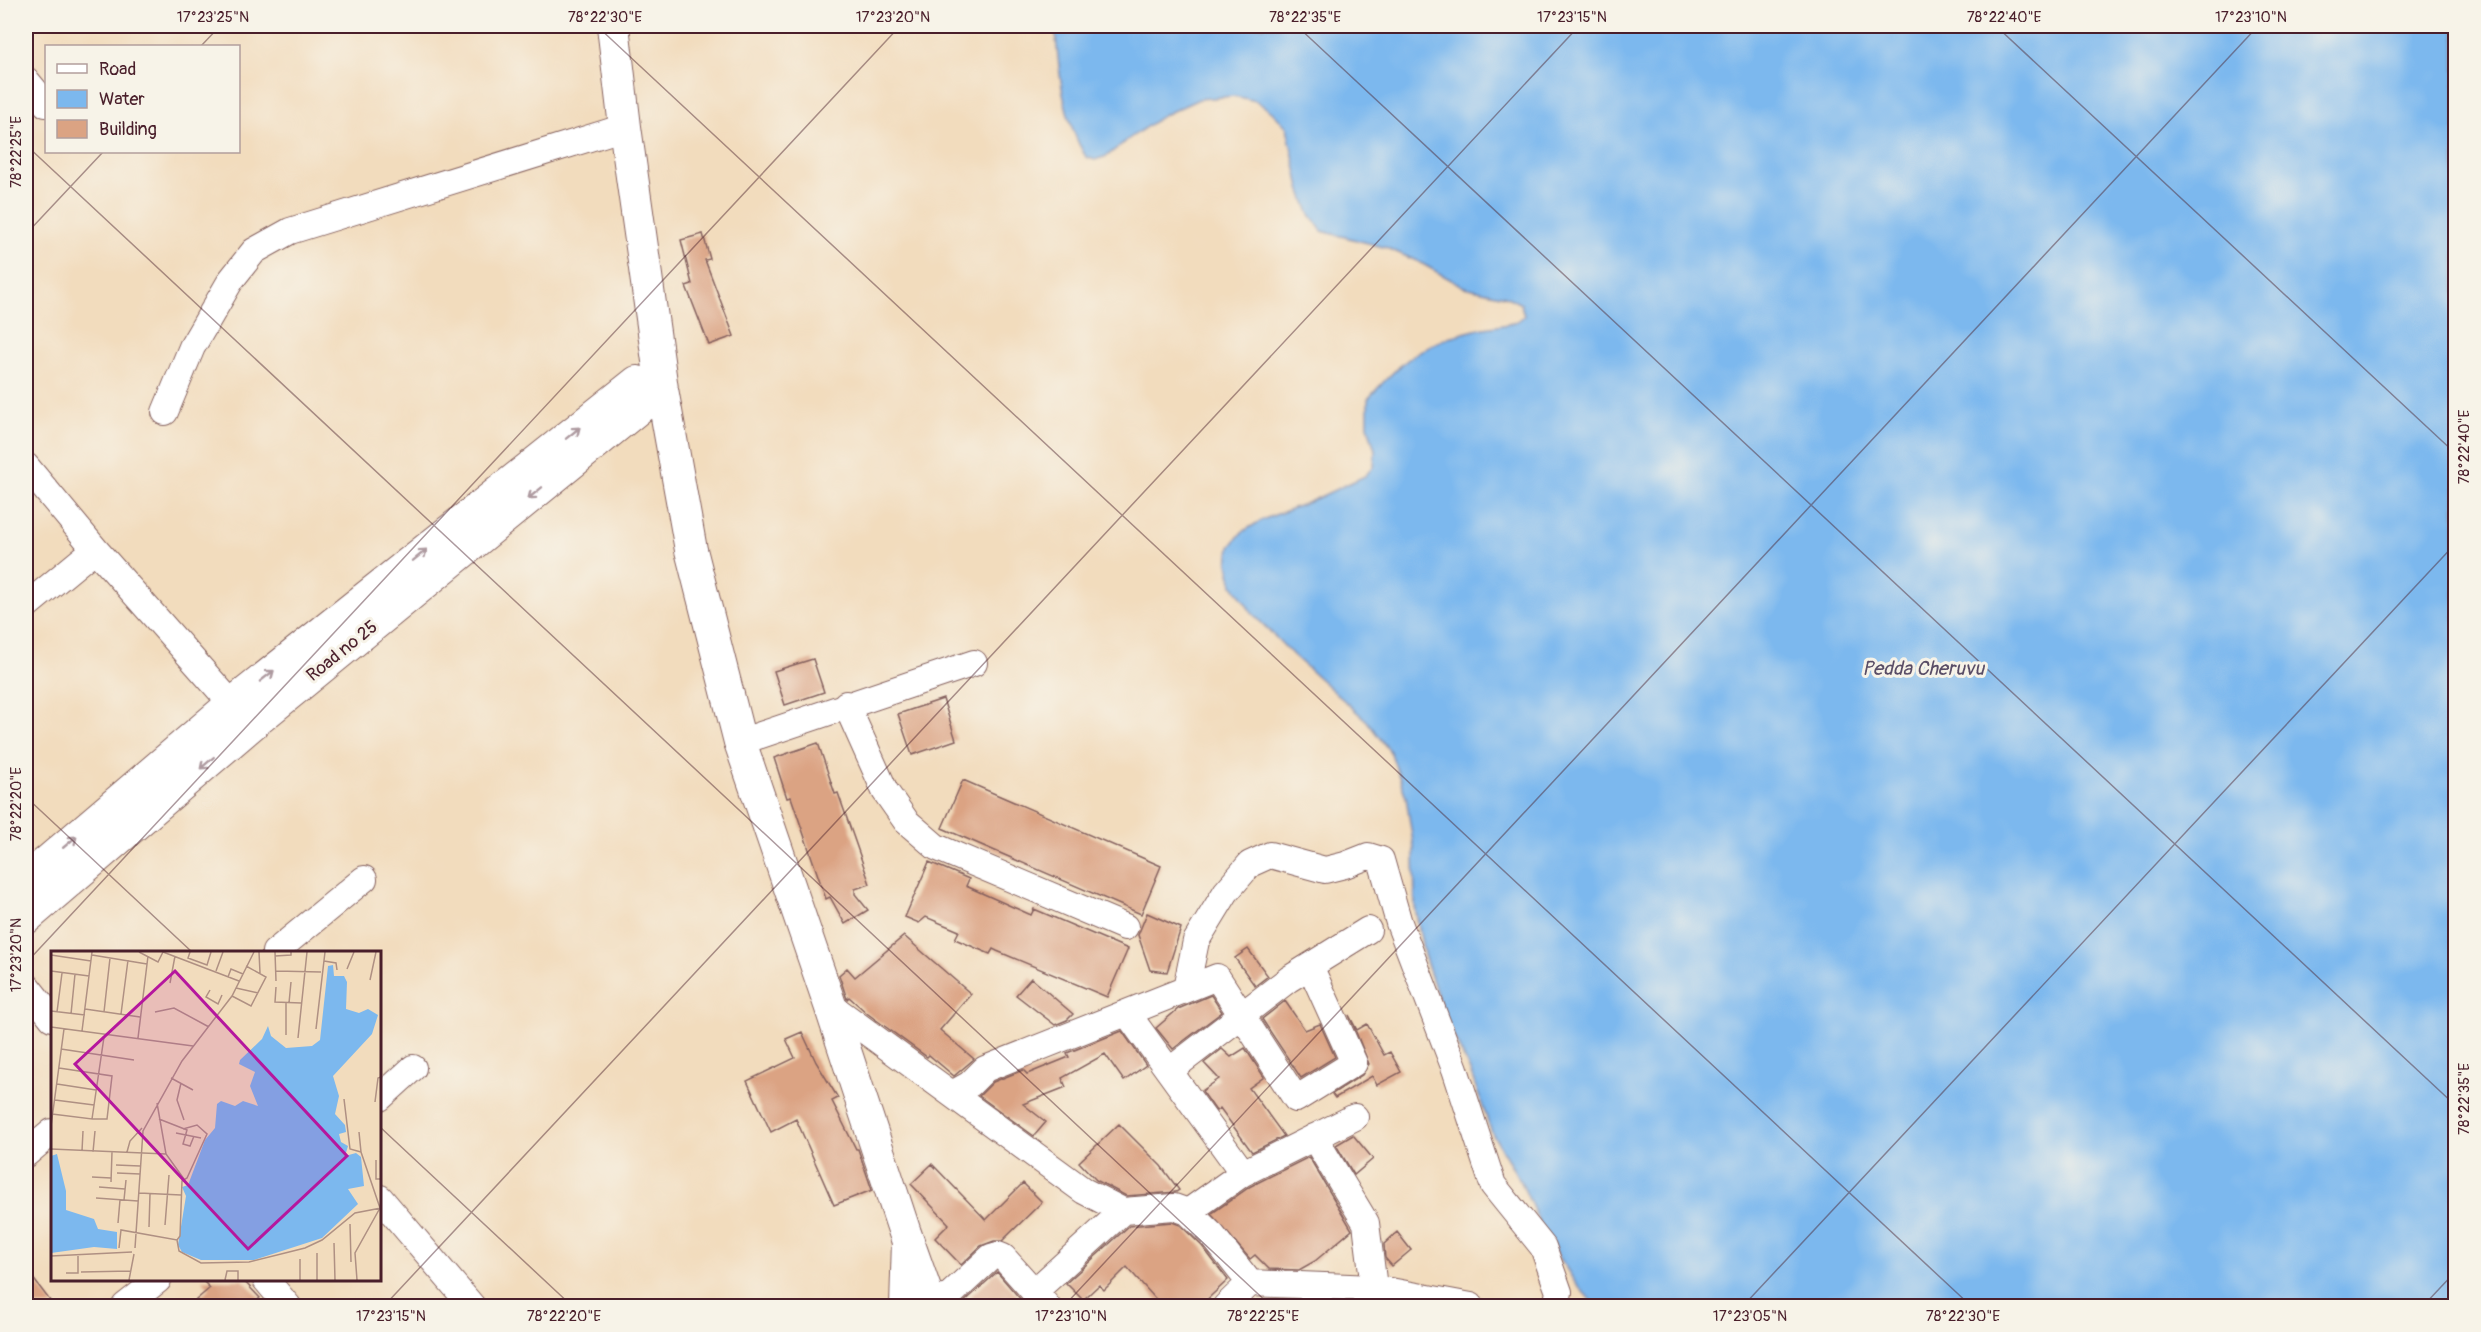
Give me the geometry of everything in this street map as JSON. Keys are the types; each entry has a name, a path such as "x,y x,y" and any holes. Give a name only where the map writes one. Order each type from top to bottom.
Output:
{"street":[{"path":"614,26 625,127 661,377 691,550 740,742 927,1295 937,1306 991,1257 998,1255 1003,1257 1041,1299 1123,1211"},
{"path":"26,80 45,103"},
{"path":"165,412 187,357 206,320 231,280 254,251 290,231 625,127"},
{"name":"Road no 25","path":"26,880 232,705 384,600 661,377"},
{"path":"26,466 95,549 232,705"},
{"path":"26,606 95,549"},
{"name":"Road no 25","path":"26,918 251,725 384,600"},
{"path":"740,742 846,704 974,663"},
{"path":"846,704 885,791 906,821 936,847 1125,927"},
{"path":"1186,989 1196,941 1226,892 1250,864 1270,855 1324,870 1345,866 1368,856 1381,860 1399,923 1455,1069 1493,1185 1543,1247 1559,1292 1556,1306"},
{"path":"276,951 364,879"},
{"path":"1169,1071 1289,979 1368,930"},
{"path":"952,1094 970,1084 985,1070 1217,977 1296,1099 1354,1063 1310,966"},
{"path":"26,985 51,1017"},
{"path":"830,1005 1084,1191 1123,1211 1174,1208 1188,1212 1213,1236 1250,1283"},
{"path":"1127,1013 1243,1173"},
{"path":"381,1097 412,1068"},
{"path":"1188,1212 1243,1173 1355,1117"},
{"path":"26,1154 51,1133"},
{"path":"1314,1137 1366,1223 1374,1288"},
{"path":"381,1199 472,1306"},
{"path":"903,1306 905,1233"},
{"path":"125,1306 157,1281"},
{"path":"267,1281 288,1306"},
{"path":"1226,1306 1250,1283 1374,1288 1471,1306"}],"water":[{"name":"Pedda Cheruvu","path":"1055,26 2455,26 2455,1306 1596,1306 1576,1284 1543,1231 1522,1184 1492,1133 1471,1073 1445,1018 1424,955 1415,907 1414,849 1406,797 1391,753 1367,721 1293,655 1252,613 1233,585 1228,563 1230,547 1242,532 1262,520 1309,502 1365,476 1374,466 1375,450 1368,426 1368,399 1403,363 1442,340 1475,330 1516,322 1524,316 1521,304 1505,296 1464,287 1419,262 1387,248 1322,231 1309,213 1300,188 1287,127 1272,112 1256,101 1235,96 1199,99 1164,115 1107,156 1095,160 1086,157 1067,110 1060,77"}],"building":[{"path":"703,234 710,259 705,260 734,336 709,345 686,286 692,284 681,240"},
{"path":"813,659 824,692 785,705 774,671"},
{"path":"943,699 956,740 912,755 898,714"},
{"path":"818,743 870,884 855,889 855,894 868,910 845,924 830,897 826,899 791,797 787,798 774,758"},
{"path":"963,780 1161,866 1141,914 942,828"},
{"path":"929,862 969,879 966,886 1031,915 1034,909 1128,949 1107,997 993,949 990,954 955,939 959,931 926,917 919,923 905,917"},
{"path":"1147,913 1181,928 1167,972 1150,970 1138,935"},
{"path":"904,936 971,994 940,1030 974,1059 954,1076 929,1055 927,1057 868,1014 849,997 847,999 839,975 847,968 855,977"},
{"path":"1248,949 1268,976 1255,986 1235,958"},
{"path":"1031,978 1073,1014 1067,1020 1055,1025 1016,995"},
{"path":"1211,995 1222,1012 1173,1049 1156,1028 1178,1009"},
{"path":"1285,1001 1305,1030 1320,1024 1335,1057 1301,1078 1262,1019"},
{"path":"1349,1015 1357,1030 1367,1024 1384,1055 1390,1052 1401,1072 1377,1085 1372,1076 1335,1098 1332,1094 1362,1075 1369,1064"},
{"path":"1122,1031 1146,1065 1124,1081 1105,1054 1062,1078 1066,1087 1023,1104 1046,1122 1034,1136 979,1096 993,1082 1023,1070 1027,1074 1069,1057 1067,1053"},
{"path":"802,1032 816,1062 838,1098 832,1101 858,1149 872,1190 834,1205 796,1119 771,1132 747,1081 795,1058 786,1039"},
{"path":"1245,1048 1264,1077 1249,1088 1284,1136 1252,1152 1220,1108 1216,1111 1202,1091 1219,1079 1204,1063 1222,1049 1231,1057"},
{"path":"1119,1124 1161,1166 1179,1190 1126,1196 1096,1180 1079,1162"},
{"path":"1353,1135 1373,1159 1354,1175 1336,1145"},
{"path":"1309,1157 1352,1230 1315,1261 1299,1270 1269,1269 1255,1255 1250,1259 1211,1214 1251,1186"},
{"path":"932,1164 986,1220 1023,1183 1042,1202 1002,1241 994,1241 981,1246 961,1265 935,1238 949,1224 911,1184"},
{"path":"1172,1222 1180,1225 1202,1246 1228,1280 1200,1306 1162,1306 1127,1267 1104,1290 1099,1285 1083,1300 1066,1283 1129,1226"},
{"path":"1397,1232 1411,1250 1392,1266 1385,1258 1384,1244"},
{"path":"26,1269 54,1306 26,1306"},
{"path":"997,1272 1022,1301 1018,1306 960,1306"},
{"path":"203,1281 244,1281 260,1298 251,1306 189,1306 210,1288"}]}
